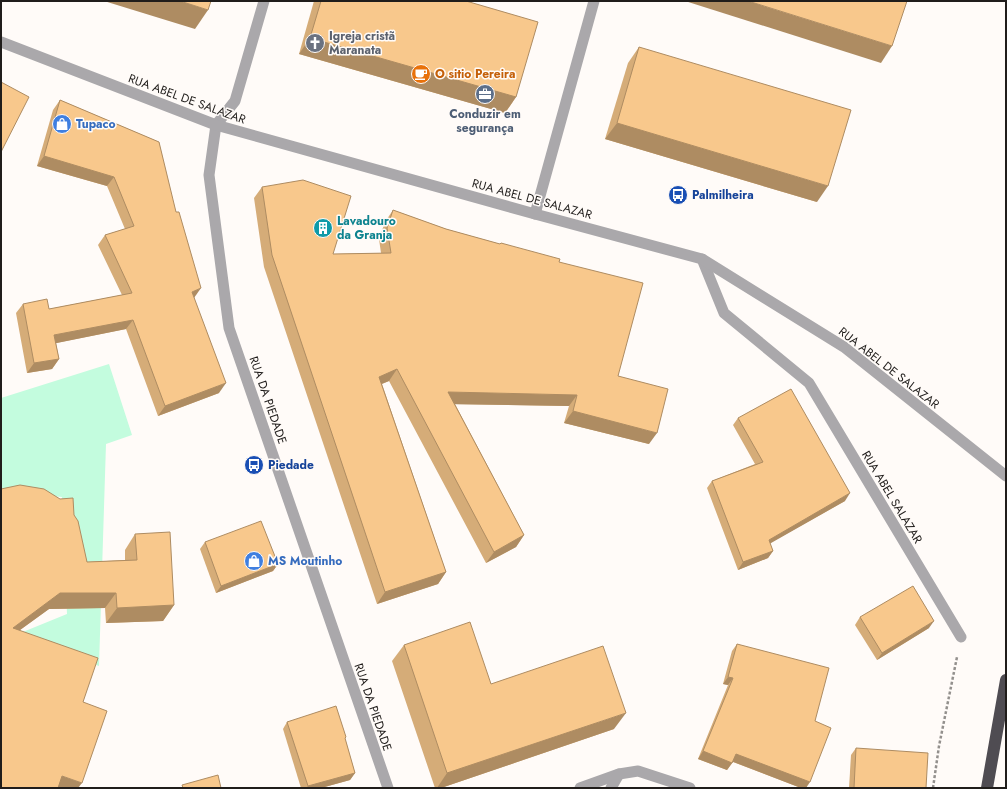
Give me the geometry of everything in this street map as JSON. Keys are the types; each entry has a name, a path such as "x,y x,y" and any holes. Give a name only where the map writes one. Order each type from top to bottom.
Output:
{"highway":[{"path":"987,788 1006,680"}],"street":[{"path":"216,126 235,101 264,1"},
{"path":"534,214 594,1"},
{"name":"RUA ABEL DE SALAZAR","path":"1,42 216,126 702,259 844,347 1006,476"},
{"name":"RUA DA PIEDADE","path":"216,126 209,175 229,328 388,788"},
{"name":"RUA ABEL SALAZAR","path":"702,259 724,313 809,383 960,637"},
{"path":"580,788 619,774 638,771 690,788"},
{"path":"611,788 619,774"}],"path":[{"path":"933,788 939,746 960,637"}],"green space":[{"path":"109,364 132,435 106,444 99,666 13,636 67,614 62,497 1,492 1,398"}],"building":[{"path":"180,1 211,1 208,10"},
{"path":"321,1 466,1 538,22 516,97 310,38"},
{"path":"748,1 907,1 892,46"},
{"path":"639,47 851,110 828,186 617,123"},
{"path":"1,82 29,97 1,152"},
{"path":"60,100 159,142 176,212 179,212 201,288 192,292 226,383 165,406 133,320 54,335 59,359 34,363 23,304 47,299 49,309 132,293 105,235 134,226 114,177 44,156"},
{"path":"303,180 351,196 333,254 391,253 387,228 393,210 446,229 560,259 559,262 643,283 618,376 668,389 657,433 573,411 577,395 448,392 524,535 494,552 397,369 379,377 446,572 385,592 272,255 262,187"},
{"path":"791,389 850,493 769,540 773,551 743,562 712,481 763,462 738,418"},
{"path":"20,485 44,489 60,499 73,498 74,515 78,521 87,562 137,560 135,534 170,532 174,605 117,608 116,593 60,593 13,628 98,658 83,702 107,711 82,783 62,776 58,788 1,788 1,489"},
{"path":"261,521 278,564 221,586 205,542"},
{"path":"913,586 934,621 882,653 860,617"},
{"path":"470,622 491,684 603,646 626,713 447,773 404,645"},
{"path":"737,644 829,668 815,721 831,728 810,782 736,754 732,763 703,751 733,678 728,677"},
{"path":"336,706 355,773 308,786 287,722"},
{"path":"856,748 928,753 926,788 854,788"},
{"path":"218,775 221,788 183,788 182,785"}],"place":[{"name":"Igreja cristã Maranata","path":"315,43"},
{"name":"O sitio Pereira","path":"421,74"},
{"name":"Conduzir em segurança","path":"485,94"},
{"name":"Tupaco","path":"62,124"},
{"name":"Palmilheira","path":"678,195"},
{"name":"Lavadouro da Granja","path":"323,228"},
{"name":"Piedade","path":"254,465"},
{"name":"MS Moutinho","path":"254,561"}]}
